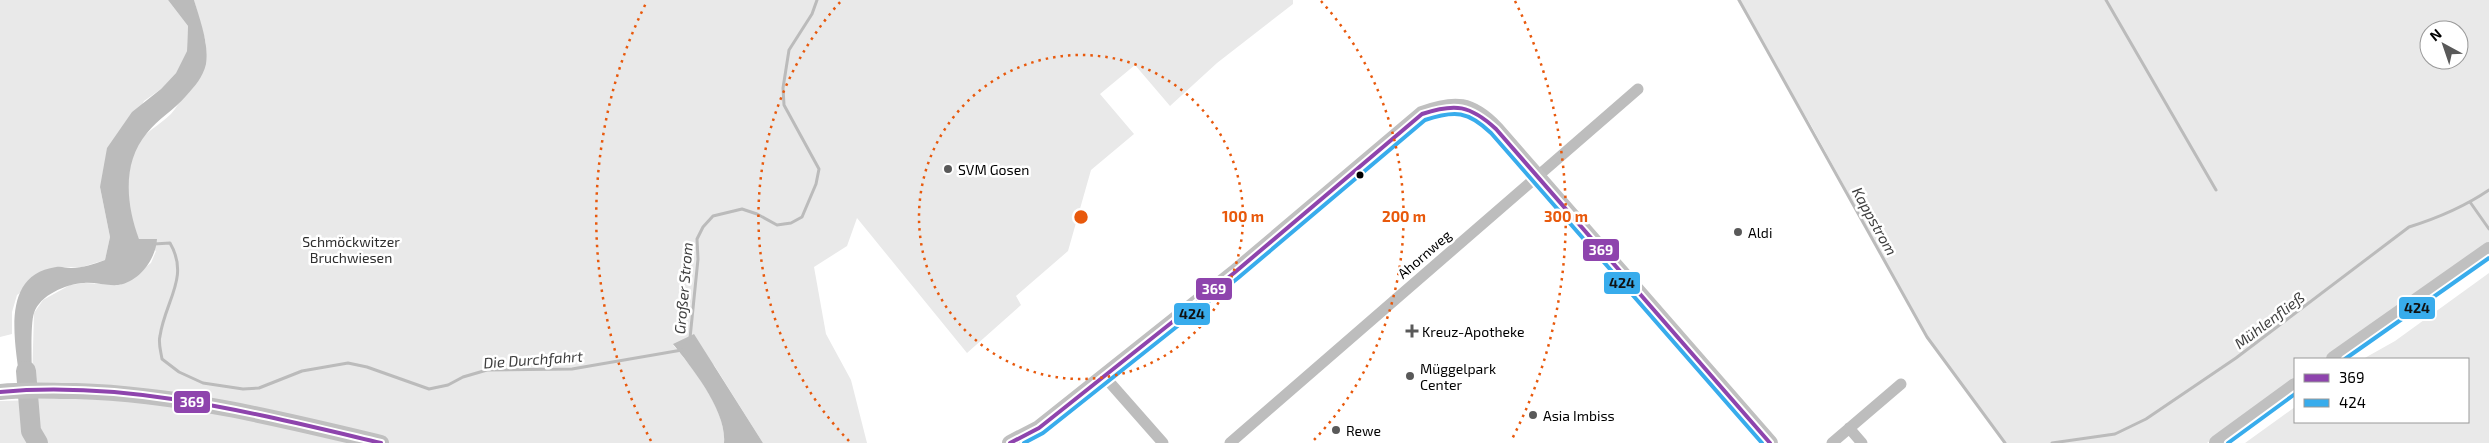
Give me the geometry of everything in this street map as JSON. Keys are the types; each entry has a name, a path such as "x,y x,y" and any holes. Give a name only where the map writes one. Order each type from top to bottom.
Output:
{"main road":[{"path":"1010,443 1039,428 1304,216 1422,114 1445,106 1474,110 1496,129 1770,443"},
{"path":"2335,358 2489,250"},
{"path":"2218,443 2294,387"},
{"path":"3,392 47,390 118,393 166,398 314,427 381,443"}],"street":[{"name":"Ahornweg","path":"1230,443 1638,88"},
{"path":"1104,376 1163,443"},
{"path":"1832,443 1901,384"},
{"path":"1849,428 1862,443"}],"green space":[{"path":"0,0 168,0 188,26 187,51 176,73 161,89 144,101 100,187 110,237 105,260 82,267 56,267 17,295 12,312 12,334 0,337"},
{"name":"Schmöckwitzer Bruchwiesen","path":"194,0 1293,0 1293,4 1217,63 1170,106 1135,65 1100,94 1134,134 1091,170 1068,251 1016,296 1021,305 967,353 857,218 847,246 814,267 826,334 851,380 867,443 763,443 714,365 673,345 699,378 714,404 720,417 724,443 0,443 0,401 37,400 32,382 34,313 43,300 70,285 85,283 120,285 151,263 156,251 139,239 131,216 128,190 130,165 138,144 151,130 171,114 179,103 206,43"},
{"path":"1737,0 2489,0 2489,242 2326,358 2294,358 2294,381 2207,443 2005,443 1927,337 1812,127"},
{"path":"2489,273 2489,443 2245,443 2294,408 2294,423 2469,423 2469,358 2365,358 2395,341"}],"shaded area":[{"path":"168,0 194,0 203,32 207,56 205,69 198,81 181,101 147,133 133,157 129,184 131,212 139,239 157,239 154,254 140,274 126,283 118,285 77,284 62,288 42,301 34,313 33,319 32,382 20,382 14,330 15,312 19,296 26,283 38,273 56,267 84,267 105,260 110,237 100,187 107,148 132,112 161,89 176,73 187,51 188,26"},
{"path":"694,334 763,443 724,443 720,417 707,390 673,344"}],"waterway":[{"name":"Großer Strom","path":"690,338 698,259 697,239 703,227 713,216 742,209 757,214 777,225 791,223 802,217 816,184 819,169 784,105 783,88 789,50 812,14 817,0"},
{"name":"Kappstrom","path":"1739,0 1927,337 2005,443"},
{"path":"2106,0 2216,190"},
{"name":"Mühlenfließ","path":"2052,443 2115,434 2146,419 2236,358 2409,227 2450,212 2489,190"},
{"path":"2470,202 2489,229"},
{"name":"Die Durchfahrt","path":"154,244 170,243 176,255 178,267 177,278 159,339 162,359 179,372 203,383 243,389 259,388 302,371 348,363 367,367 429,389 448,385 463,377 487,370 572,369 682,350"},
{"path":"26,371 31,431 38,443"}],"transit line":[{"name":"369","path":"1010,443 1039,428 1234,273 1422,114 1444,108 1462,108 1470,111 1496,129 1770,443"},
{"name":"424","path":"1024,443 1043,433 1238,278 1425,120 1453,114 1461,114 1475,120 1491,133 1762,443"},
{"name":"424","path":"2346,358 2489,258"},
{"name":"369","path":"0,392 48,390 144,395 240,411 381,443"},
{"name":"424","path":"2228,443 2294,395"}],"place":[{"name":"SVM Gosen","path":"948,169"},
{"name":"Aldi","path":"1738,232"},
{"name":"Kreuz-Apotheke","path":"1412,331"},
{"name":"Müggelpark Center","path":"1410,376"},
{"name":"Asia Imbiss","path":"1533,415"},
{"name":"Rewe","path":"1336,430"}]}
